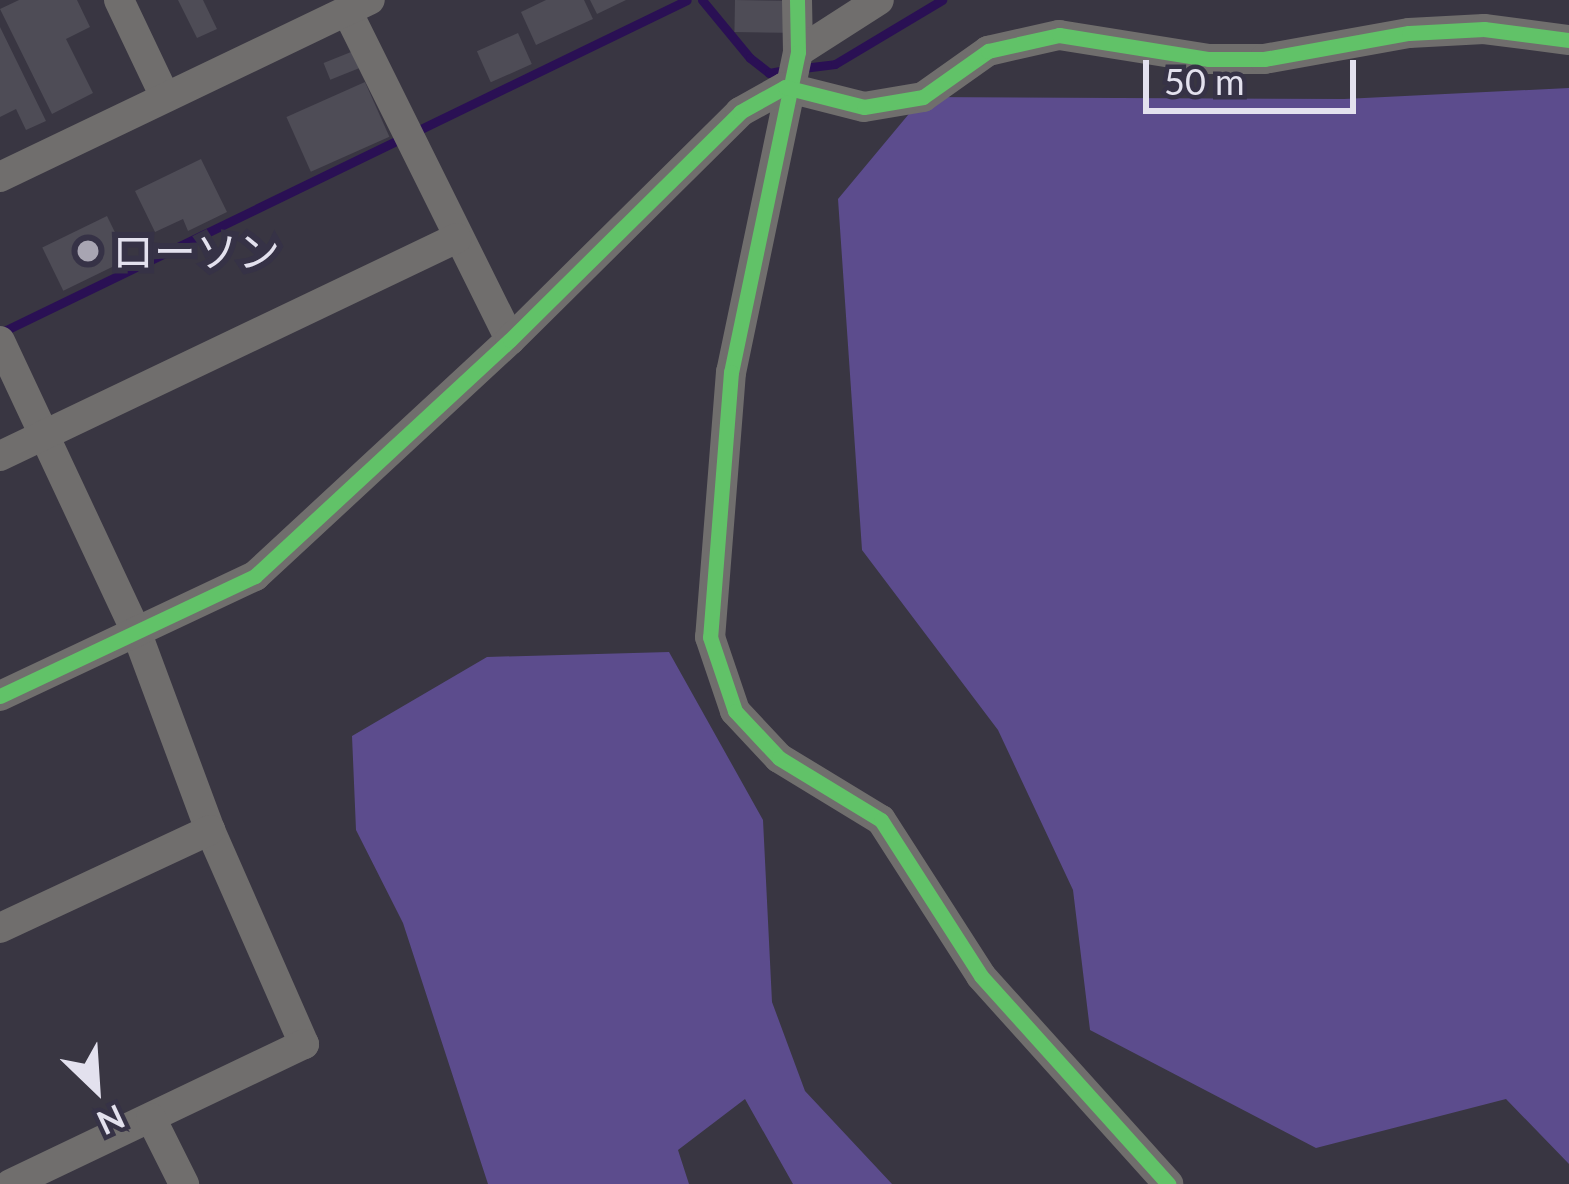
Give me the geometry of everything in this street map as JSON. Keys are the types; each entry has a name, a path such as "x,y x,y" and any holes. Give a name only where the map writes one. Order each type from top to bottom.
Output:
{"street":[{"path":"119,0 165,97"},
{"path":"797,0 798,52 785,87 731,373 711,558 710,637 735,711 779,758 881,820 981,976 1168,1184"},
{"path":"798,52 879,0"},
{"path":"0,177 358,6 457,238 510,340"},
{"path":"0,696 254,576 510,340 740,112 785,87 864,106 923,97 988,51 1058,35 1209,59 1264,58 1427,32 1484,29 1569,40"},
{"path":"0,456 457,238"},
{"path":"0,341 136,631 210,830 304,1044 11,1184"},
{"path":"0,928 210,830"},
{"path":"151,1118 184,1184"}],"shaded area":[{"path":"1569,88 1569,1164 1506,1099 1316,1148 1090,1030 1073,890 998,730 862,550 838,199 923,97 1344,99"},
{"path":"669,652 763,820 772,1002 805,1091 892,1184 793,1184 745,1099 678,1150 689,1184 488,1184 403,923 356,830 352,736 487,657"}],"building":[{"path":"19,0 77,0 90,27 66,39 93,93 52,114 0,9"},
{"path":"178,0 203,0 217,29 197,38"},
{"path":"546,0 584,0 593,19 536,45 521,12"},
{"path":"590,0 626,0 597,14"},
{"path":"735,0 784,1 783,33 734,32"},
{"path":"0,27 46,121 26,130 16,109 0,117"},
{"path":"518,33 532,64 491,82 477,51"},
{"path":"356,50 363,67 330,80 324,63"},
{"path":"365,82 389,137 311,172 286,117"},
{"path":"201,159 227,212 188,231 183,219 155,232 135,191"},
{"path":"107,216 128,259 63,291 42,248"}],"waterway":[{"path":"0,333 687,0"},
{"path":"702,0 750,58 769,73 786,70"},
{"path":"803,68 835,64 942,0"}],"cycle path":[{"path":"797,0 798,52 731,372 710,637 735,711 779,758 881,820 981,976 1168,1184"},
{"path":"0,696 255,576 510,340 740,112 785,87 864,107 923,97 988,51 1059,35 1209,59 1264,59 1409,33 1484,29 1569,40"}],"place":[{"name":"ローソン","path":"88,251"}]}
